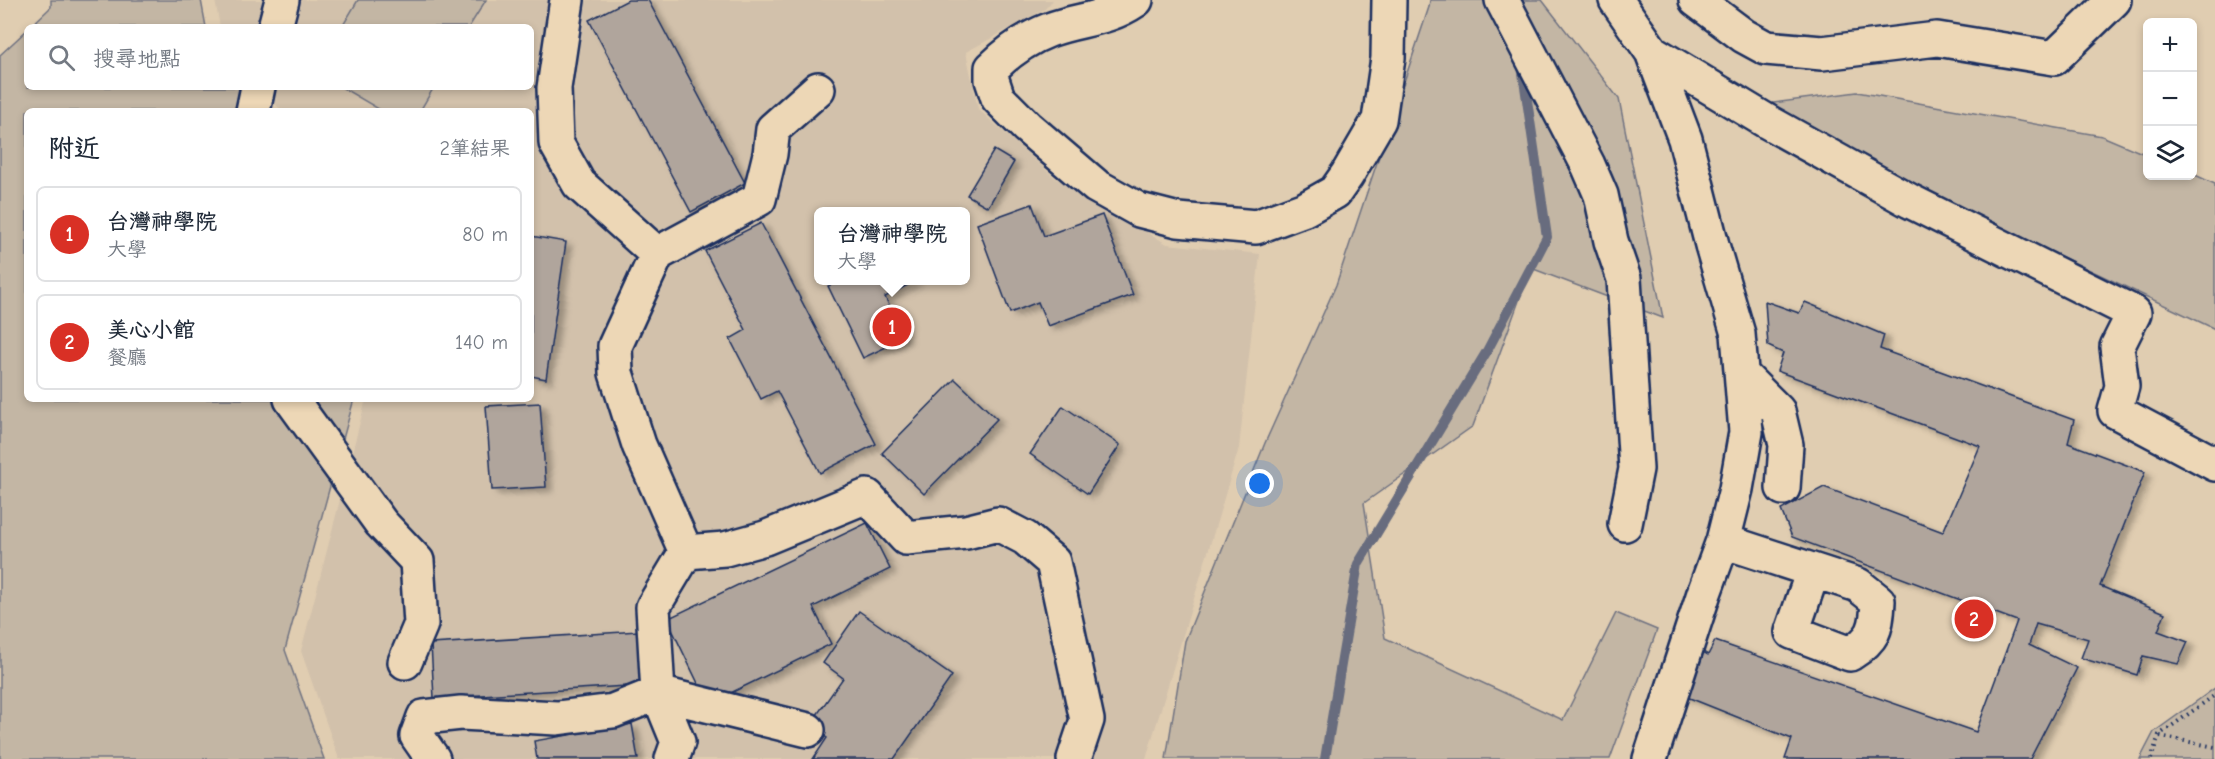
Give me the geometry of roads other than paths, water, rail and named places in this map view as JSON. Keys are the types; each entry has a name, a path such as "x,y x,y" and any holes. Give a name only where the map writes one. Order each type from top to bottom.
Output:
{"street":[{"path":"276,24 282,0"},
{"path":"567,0 554,88 556,143 579,184 657,254"},
{"path":"1136,0 1119,11 1049,30 1006,54 992,68 992,80 998,98 1052,149 1096,186 1138,210 1179,220 1256,227 1315,204 1335,192 1347,175 1379,120 1388,58 1389,0"},
{"path":"1502,0 1588,165 1601,195 1611,241 1624,279 1636,469 1626,524"},
{"path":"1616,0 1652,52 1684,139 1712,245 1748,341 1743,376 1746,432 1724,541 1704,593 1650,759"},
{"path":"1696,0 1744,36 1766,48 1822,53 1937,39 2054,57 2114,0"},
{"path":"1652,52 1768,122 1910,201 2134,313 2117,347 2122,386 2115,411 2215,464"},
{"path":"254,108 258,90"},
{"path":"686,552 639,445 616,372 615,346 657,254 759,199 770,154 773,129 818,90"},
{"path":"1743,376 1778,411 1786,444 1783,488"},
{"path":"293,402 381,523 417,561 421,624 405,663"},
{"path":"686,552 725,549 765,538 867,496 906,538 966,532 998,524 1025,538 1053,562 1087,720 1074,759"},
{"path":"1724,541 1813,571"},
{"path":"672,759 678,742 658,693 652,607 686,552"},
{"path":"433,759 417,736 424,717 461,713 557,718 613,711 658,693 808,730"}],"waterway":[{"path":"1325,759 1358,564 1487,351 1547,237 1522,66"}],"place":[{"name":"台灣神學院","path":"892,327"},
{"name":"美心小館","path":"1974,619"}]}
